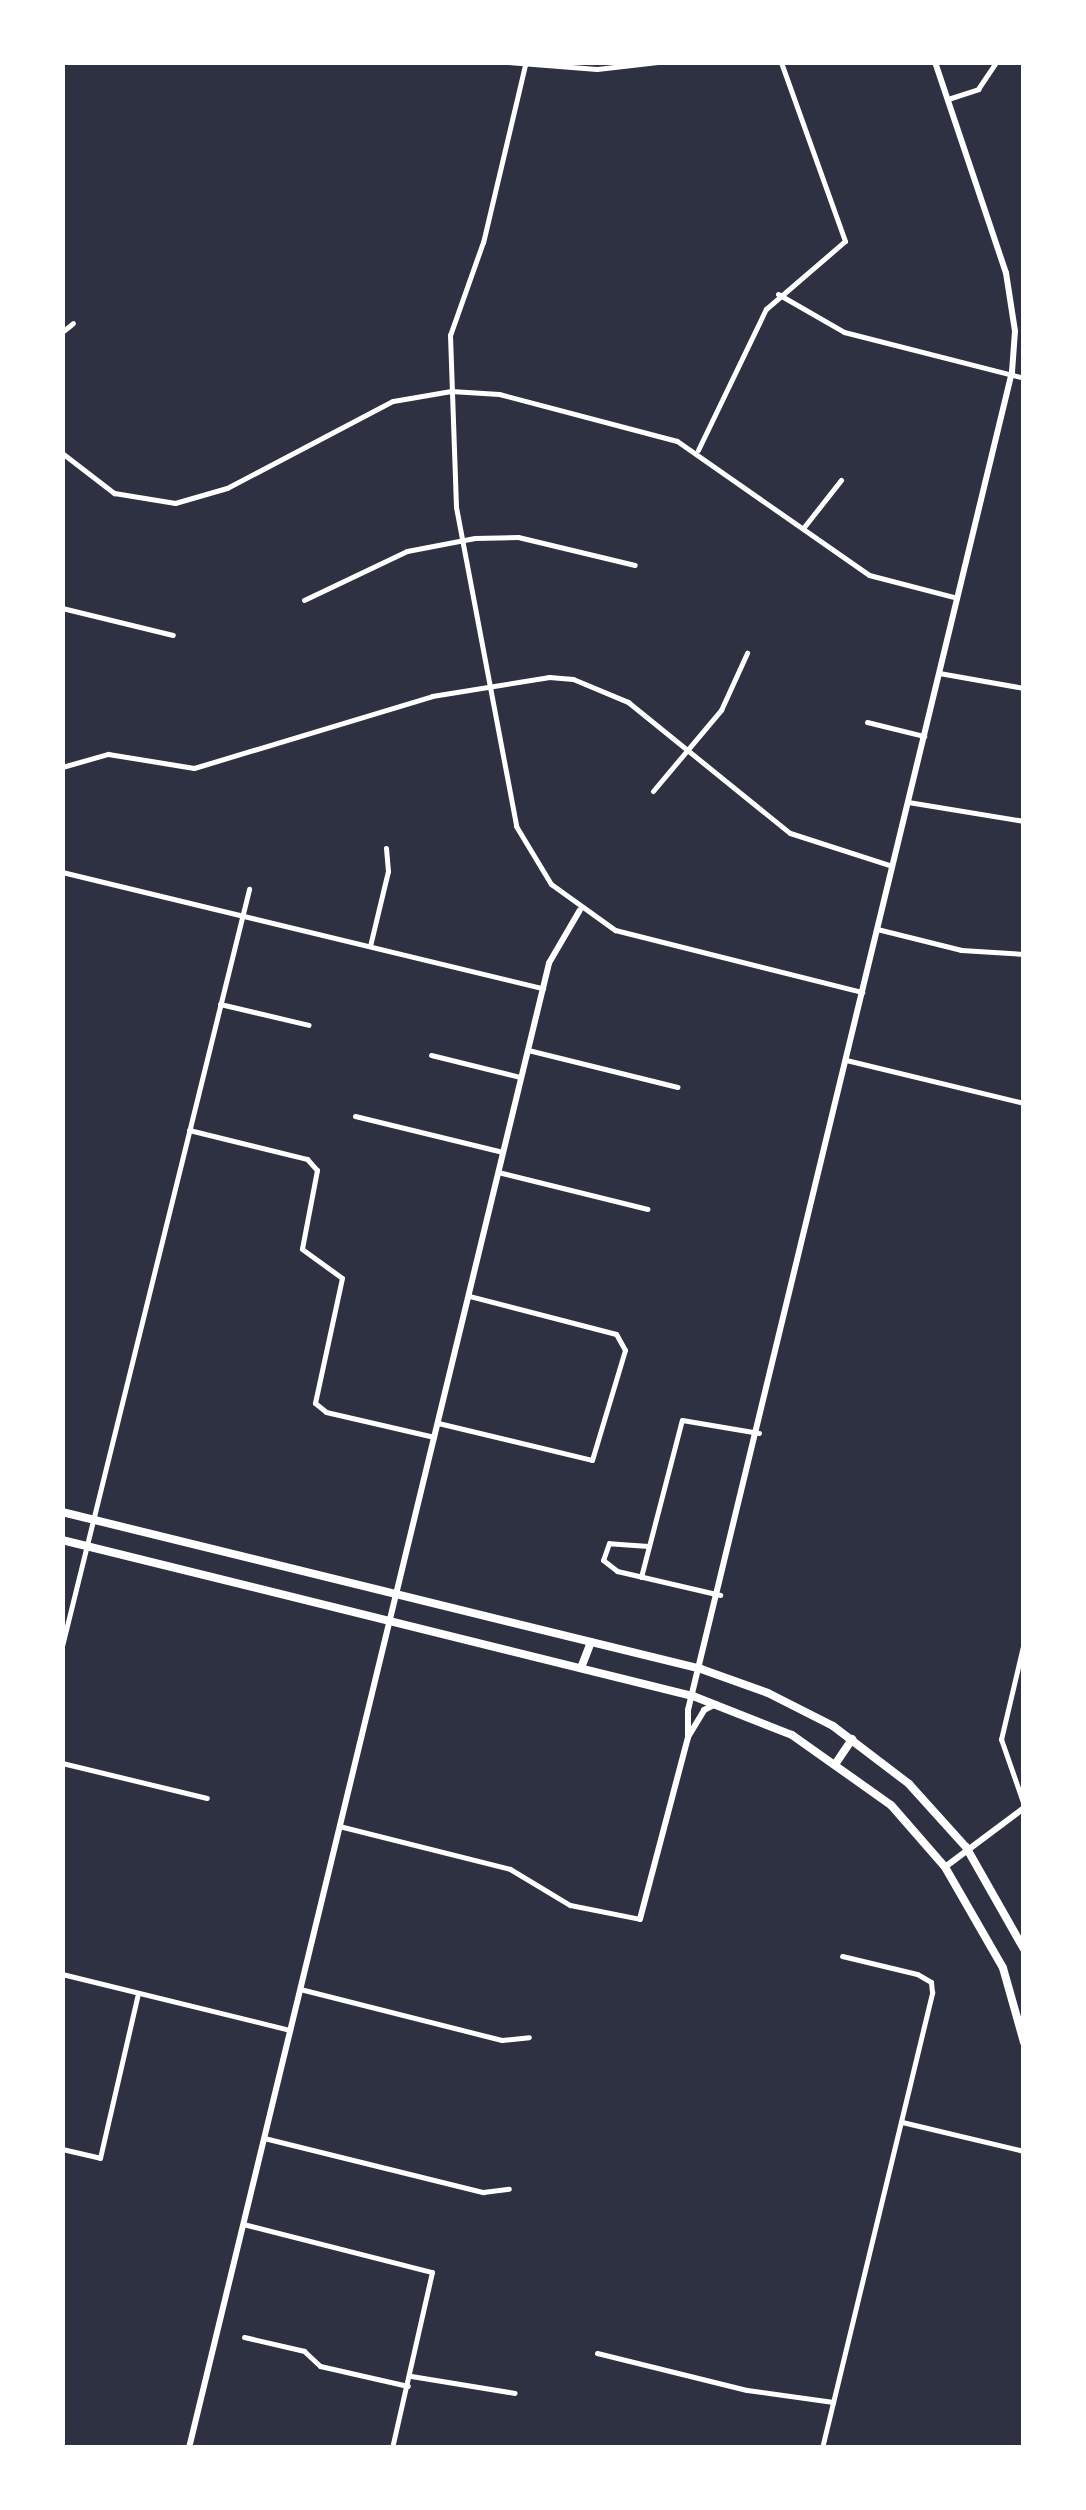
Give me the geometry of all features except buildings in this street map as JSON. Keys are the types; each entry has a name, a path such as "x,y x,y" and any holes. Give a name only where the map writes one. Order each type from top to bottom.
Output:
{"main road":[{"path":"62,1512 701,1669 768,1693 852,1739 909,1784 966,1847 1024,1949"},
{"path":"62,1540 692,1696 792,1735 891,1805 945,1867 991,1944 1019,2001 1024,2042"},
{"path":"581,1668 591,1642"},
{"path":"836,1763 852,1739"}],"street":[{"path":"508,62 597,69 658,62"},
{"path":"698,451 753,329 778,294 844,241 781,62"},
{"path":"339,1826 510,1869 570,1905 640,1919 688,1737 692,1696 759,1433 1012,372 1016,331 1006,272 935,62"},
{"path":"948,100 978,89 996,62"},
{"path":"525,65 483,242 452,322 451,391 462,541 516,826 541,871 580,910 646,941 862,992"},
{"path":"778,294 844,332 1024,378"},
{"path":"62,332 73,323"},
{"path":"1012,372 1024,368"},
{"path":"63,455 114,493 175,503 226,488 376,408 451,391 500,394 626,422 698,451 869,575 956,598"},
{"path":"804,527 841,480"},
{"path":"304,600 407,551 462,541 518,537 635,565"},
{"path":"62,608 173,635"},
{"path":"653,791 721,710 747,653"},
{"path":"939,673 1024,688"},
{"path":"62,766 108,754 194,768 432,696 549,677 589,683 628,702 790,833 892,866"},
{"path":"867,722 924,736"},
{"path":"908,802 1024,822"},
{"path":"370,946 388,871 386,848"},
{"path":"62,872 543,988"},
{"path":"62,1646 249,890"},
{"path":"189,2448 543,988 555,950 580,910"},
{"path":"877,929 960,950 1024,954"},
{"path":"220,1004 309,1025"},
{"path":"528,1050 678,1087"},
{"path":"431,1055 522,1078"},
{"path":"846,1060 1024,1102"},
{"path":"355,1116 503,1152"},
{"path":"189,1130 307,1159 317,1170 302,1249 342,1278 315,1403 326,1412 434,1437"},
{"path":"498,1172 648,1209"},
{"path":"438,1423 592,1460 624,1338 468,1296"},
{"path":"641,1577 682,1420 759,1433"},
{"path":"648,1546 618,1541 605,1550 607,1565 641,1577 720,1594"},
{"path":"945,1867 1024,1806 1000,1739 1024,1642"},
{"path":"688,1737 704,1710 717,1704"},
{"path":"62,1764 207,1798"},
{"path":"822,2448 932,1982 842,1956"},
{"path":"62,1974 290,2030"},
{"path":"300,1989 502,2040 528,2037"},
{"path":"62,2149 100,2158 138,1993"},
{"path":"902,2122 1024,2150"},
{"path":"264,2138 484,2192 508,2189"},
{"path":"243,2224 432,2272 392,2448"},
{"path":"244,2337 304,2351 320,2366 408,2386"},
{"path":"598,2353 747,2390 833,2402"},
{"path":"410,2376 515,2393"}]}
